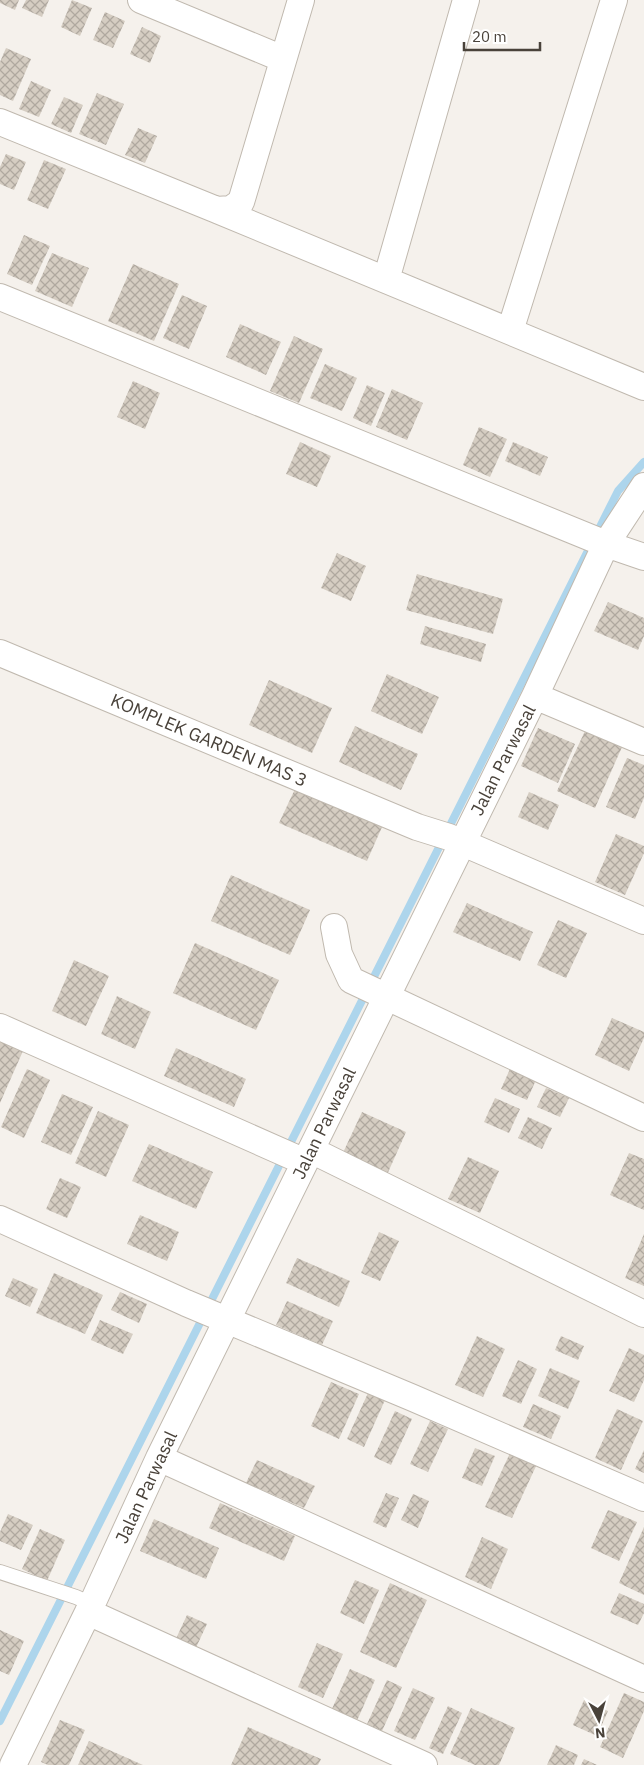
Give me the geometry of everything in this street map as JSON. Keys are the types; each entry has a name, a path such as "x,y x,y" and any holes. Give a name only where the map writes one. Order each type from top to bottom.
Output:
{"street":[{"path":"141,0 283,60"},
{"path":"216,210 232,208 241,202 301,0"},
{"path":"386,280 466,0"},
{"path":"510,331 614,0"},
{"path":"0,122 644,386"},
{"path":"0,297 644,558"},
{"name":"Jalan Parwasal","path":"13,1765 86,1604 159,1458 224,1319 308,1156 381,995 456,840 536,696 602,542 644,486"},
{"name":"KOMPLEK GARDEN MAS 3","path":"0,653 418,827 456,840 644,921"},
{"path":"536,696 644,742"},
{"path":"334,927 340,954 351,980 644,1118"},
{"path":"0,1027 269,1146 308,1156 644,1314"},
{"path":"0,1219 186,1304 413,1398 644,1498"},
{"path":"159,1458 644,1679"},
{"path":"86,1604 424,1765"}],"lane":[{"path":"0,1572 44,1586 86,1604"}],"building":[{"path":"0,0 19,0 15,10 0,3"},
{"path":"26,0 49,0 42,17 22,8"},
{"path":"72,0 92,8 80,36 61,27"},
{"path":"105,12 125,21 113,48 93,40"},
{"path":"142,27 161,36 150,63 130,54"},
{"path":"6,48 31,59 13,101 0,95 0,62"},
{"path":"31,81 51,90 39,117 19,109"},
{"path":"97,93 124,104 106,145 79,134"},
{"path":"64,97 83,105 71,133 51,124"},
{"path":"138,128 157,136 145,163 125,155"},
{"path":"6,154 26,162 14,190 0,184 0,167"},
{"path":"44,160 66,169 48,209 27,200"},
{"path":"24,235 50,246 32,285 7,274"},
{"path":"52,253 89,268 72,307 35,291"},
{"path":"133,264 179,284 154,341 108,321"},
{"path":"182,295 207,306 189,349 163,338"},
{"path":"240,324 281,342 266,375 226,357"},
{"path":"294,336 323,349 299,403 270,391"},
{"path":"325,364 357,378 342,411 310,398"},
{"path":"133,381 160,393 145,429 117,417"},
{"path":"367,385 385,393 371,426 353,418"},
{"path":"392,389 423,403 407,440 376,427"},
{"path":"479,427 507,439 490,477 463,465"},
{"path":"300,442 331,456 317,487 286,474"},
{"path":"513,442 548,457 540,476 505,461"},
{"path":"337,553 366,566 351,601 321,588"},
{"path":"417,574 503,599 493,634 406,610"},
{"path":"608,602 644,618 644,636 638,650 594,631"},
{"path":"425,626 486,644 481,662 420,644"},
{"path":"387,674 439,697 422,734 371,711"},
{"path":"269,680 332,708 312,753 249,725"},
{"path":"355,726 418,754 401,790 339,762"},
{"path":"538,728 575,744 558,783 521,766"},
{"path":"585,731 622,747 595,808 557,791"},
{"path":"627,758 644,765 644,798 635,819 606,807"},
{"path":"295,789 382,827 367,861 279,823"},
{"path":"529,792 559,805 548,830 518,817"},
{"path":"616,834 644,846 644,853 625,895 595,882"},
{"path":"231,875 310,910 290,955 211,921"},
{"path":"467,903 533,932 520,961 453,932"},
{"path":"558,920 587,933 566,978 537,965"},
{"path":"195,943 279,980 256,1030 173,993"},
{"path":"74,960 109,976 86,1026 52,1011"},
{"path":"117,996 151,1012 135,1049 101,1034"},
{"path":"612,1018 644,1032 644,1038 629,1071 595,1055"},
{"path":"0,1041 23,1051 0,1103"},
{"path":"176,1048 246,1079 234,1107 164,1076"},
{"path":"27,1069 50,1080 24,1138 1,1127"},
{"path":"510,1069 536,1080 527,1100 501,1089"},
{"path":"546,1088 569,1098 560,1117 537,1107"},
{"path":"62,1094 93,1107 71,1155 41,1142"},
{"path":"495,1098 520,1109 509,1133 484,1122"},
{"path":"98,1111 129,1125 106,1177 75,1163"},
{"path":"362,1112 406,1132 386,1177 341,1157"},
{"path":"528,1117 552,1128 542,1149 518,1138"},
{"path":"149,1144 213,1172 196,1209 132,1181"},
{"path":"629,1153 644,1159 644,1210 610,1195"},
{"path":"468,1157 499,1171 480,1213 448,1199"},
{"path":"60,1178 81,1187 67,1218 46,1209"},
{"path":"140,1215 179,1232 167,1261 127,1244"},
{"path":"379,1232 399,1241 380,1281 361,1273"},
{"path":"644,1234 644,1286 625,1278"},
{"path":"297,1258 350,1281 339,1307 286,1283"},
{"path":"54,1273 103,1295 85,1334 36,1313"},
{"path":"13,1278 38,1289 30,1307 5,1296"},
{"path":"120,1292 147,1304 139,1323 111,1310"},
{"path":"287,1301 333,1321 322,1345 276,1325"},
{"path":"100,1320 133,1334 123,1354 91,1340"},
{"path":"477,1336 505,1349 483,1397 455,1385"},
{"path":"561,1336 584,1346 578,1360 555,1350"},
{"path":"629,1348 644,1355 644,1380 634,1402 609,1391"},
{"path":"518,1360 537,1369 521,1404 502,1396"},
{"path":"550,1368 580,1381 568,1409 538,1396"},
{"path":"331,1382 359,1394 339,1439 311,1426"},
{"path":"368,1393 385,1400 364,1447 347,1439"},
{"path":"533,1404 561,1416 551,1439 523,1427"},
{"path":"617,1409 643,1421 621,1470 595,1458"},
{"path":"395,1411 412,1419 391,1465 374,1457"},
{"path":"430,1421 448,1429 428,1472 410,1464"},
{"path":"475,1448 495,1456 482,1486 462,1478"},
{"path":"644,1450 644,1473 635,1469"},
{"path":"510,1453 537,1464 512,1518 485,1507"},
{"path":"257,1460 315,1486 304,1508 246,1483"},
{"path":"386,1493 399,1498 386,1528 373,1522"},
{"path":"413,1494 429,1501 418,1528 401,1520"},
{"path":"220,1503 295,1536 284,1561 209,1528"},
{"path":"608,1510 637,1522 619,1561 591,1548"},
{"path":"8,1514 33,1525 21,1550 0,1541 0,1532"},
{"path":"154,1519 219,1548 206,1579 140,1551"},
{"path":"644,1527 644,1595 619,1583"},
{"path":"40,1529 65,1540 47,1581 22,1569"},
{"path":"482,1537 508,1549 491,1589 465,1577"},
{"path":"355,1580 379,1590 364,1624 340,1613"},
{"path":"390,1583 427,1600 396,1668 360,1652"},
{"path":"619,1593 644,1604 644,1613 638,1625 610,1613"},
{"path":"187,1615 207,1624 193,1654 173,1645"},
{"path":"0,1630 24,1641 9,1675 0,1671"},
{"path":"317,1643 343,1654 323,1698 298,1687"},
{"path":"350,1669 375,1680 356,1723 331,1711"},
{"path":"387,1680 402,1687 382,1731 367,1724"},
{"path":"413,1688 435,1698 415,1740 394,1731"},
{"path":"624,1693 644,1702 644,1711 623,1758 600,1747"},
{"path":"584,1700 608,1711 597,1736 573,1725"},
{"path":"448,1706 462,1713 443,1754 429,1748"},
{"path":"471,1708 515,1728 499,1765 475,1765 450,1754"},
{"path":"60,1720 85,1730 69,1765 48,1765 41,1762"},
{"path":"248,1727 321,1759 318,1765 231,1765"},
{"path":"89,1741 143,1765 78,1765"},
{"path":"556,1745 578,1755 574,1765 547,1765"},
{"path":"584,1759 597,1765 581,1765"}],"waterway":[{"path":"0,1721 618,491 644,462"}]}
